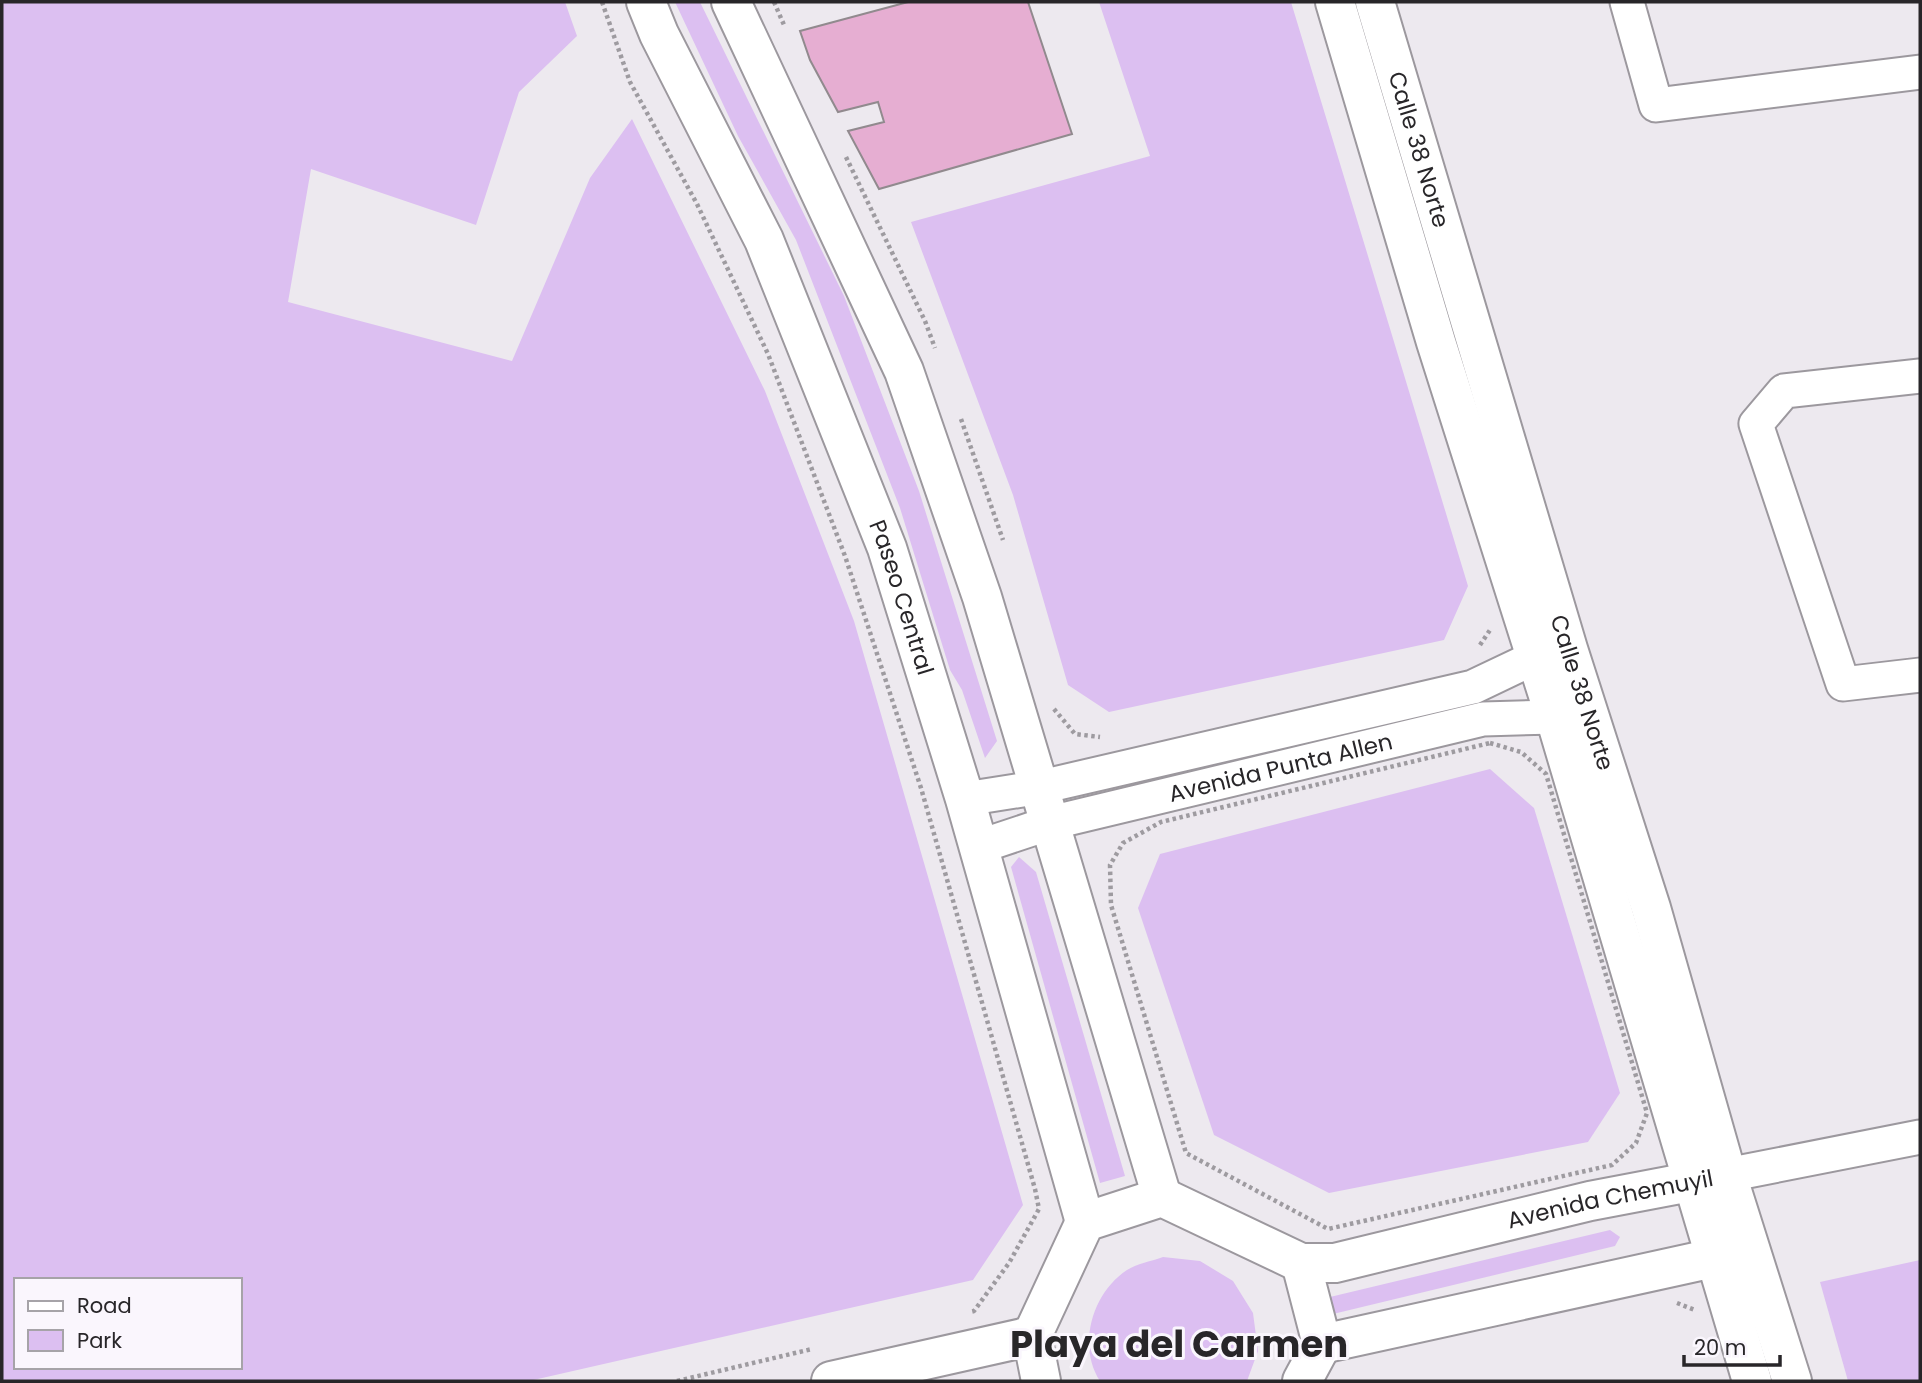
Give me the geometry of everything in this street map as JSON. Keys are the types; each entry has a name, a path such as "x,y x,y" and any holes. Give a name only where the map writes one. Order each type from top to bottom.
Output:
{"main road":[{"name":"Paseo Central","path":"646,2 659,34 764,240 887,548 965,799 1085,1222"},
{"path":"731,2 904,371 982,597 1163,1197"},
{"name":"Calle 38 Norte","path":"1335,2 1441,355 1552,653"},
{"name":"Calle 38 Norte","path":"1375,2 1552,653 1571,713 1651,908 1709,1179 1732,1254 1752,1381"},
{"name":"Avenida Chemuyil","path":"1301,1263 1335,1263 1590,1201 1709,1179"},
{"path":"1041,1381 1031,1336 1085,1222 1163,1197 1301,1263 1322,1344 1303,1381"},
{"path":"1322,1344 1732,1254"},
{"name":"Calle 38 Norte","path":"1732,1254 1792,1381"},
{"path":"831,1381 1031,1336"}],"street":[{"path":"1627,2 1656,105 1920,72"},
{"path":"1920,376 1784,391 1756,424 1843,684 1920,676"},
{"name":"Avenida Punta Allen","path":"965,799 1041,786 1473,687 1552,653"},
{"name":"Avenida Punta Allen","path":"978,847 1050,823 1483,719 1571,713"},
{"name":"Avenida Chemuyil","path":"1709,1179 1920,1137"}],"path":[{"path":"602,2 630,82 697,204 768,354 845,556 921,788 1039,1209 1009,1263 974,1311"},
{"path":"1186,1153 1328,1229"}],"green space":[{"path":"2,2 565,2 577,36 519,92 476,225 311,169 288,302 512,361 590,178 632,119 765,391 854,621 1023,1205 973,1280 529,1381 2,1381"},
{"path":"675,2 700,2 844,296 919,491 997,741 985,758 962,690 950,670 900,508 796,240 738,136"},
{"path":"1099,2 1291,2 1468,586 1444,640 1109,712 1068,685 1013,495 911,222 1150,156"},
{"path":"1490,769 1534,808 1620,1093 1588,1142 1329,1193 1214,1135 1138,908 1160,854"},
{"path":"1019,857 1036,872 1125,1176 1100,1183 1011,867"},
{"path":"1610,1230 1620,1237 1615,1246 1333,1314 1330,1297"},
{"path":"1163,1257 1200,1261 1233,1281 1253,1313 1258,1351 1247,1381 1100,1381 1093,1367 1089,1337 1097,1306 1115,1280 1127,1270"},
{"path":"1920,1260 1920,1381 1848,1381 1820,1282"}],"building":[{"path":"908,2 1028,2 1072,134 879,189 848,131 884,122 878,102 838,112 810,60 800,31"}],"district":[{"name":"Playa del Carmen","path":"1179,1344"}]}
